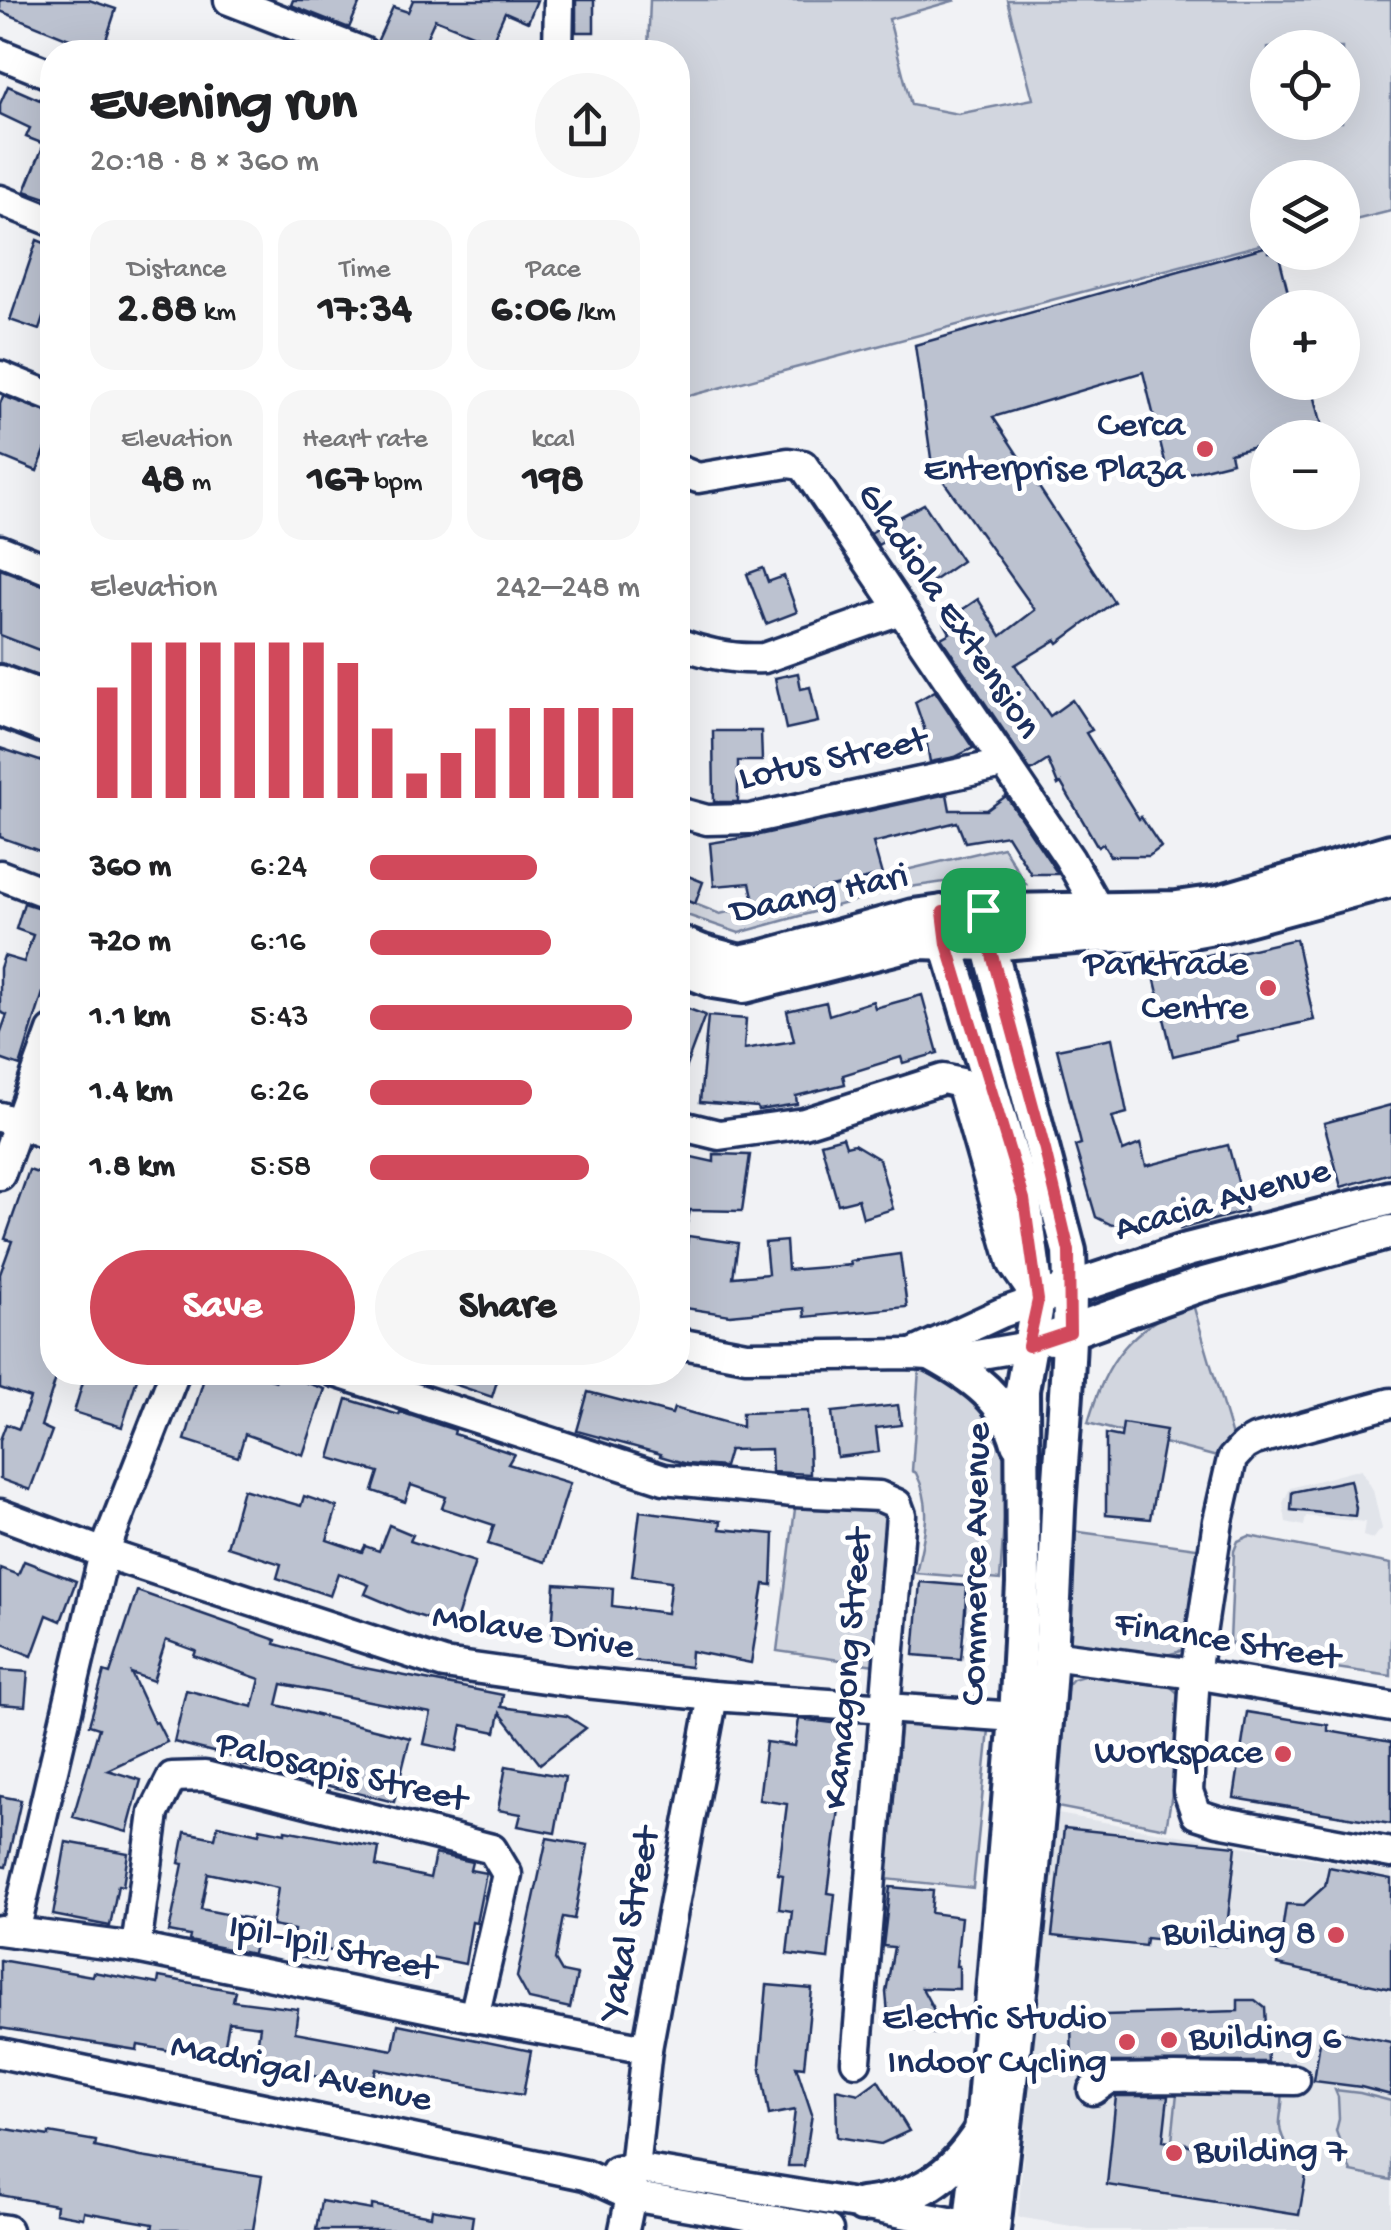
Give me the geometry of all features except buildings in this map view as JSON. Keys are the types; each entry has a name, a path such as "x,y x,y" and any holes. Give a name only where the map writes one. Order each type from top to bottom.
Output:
{"main road":[{"path":"0,682 40,697"},
{"path":"0,709 40,724"},
{"name":"Daang Hari","path":"690,973 713,982 744,986 918,942 983,910 1177,908 1219,902 1391,852"},
{"name":"Daang Hari","path":"690,947 740,962 913,916 989,944 1181,933 1391,880"},
{"name":"Commerce Avenue","path":"981,2229 1022,1981 1051,1654 1071,1288 1069,1251 983,910"},
{"name":"Commerce Avenue","path":"945,928 1024,1199 1038,1300 1022,1390 1023,1584 1016,1717 981,2131 981,2229"},
{"name":"Acacia Avenue","path":"1038,1300 1187,1250 1391,1198"},
{"name":"Acacia Avenue","path":"1028,1346 1196,1286 1391,1232"},
{"path":"923,1355 963,1371 990,1394 1014,1429 1022,1456"},
{"path":"862,2205 900,2198 934,2183 954,2167 981,2131"}],"street":[{"path":"228,0 333,40"},
{"path":"558,40 560,0"},
{"path":"0,54 40,70"},
{"path":"0,200 40,216"},
{"path":"0,376 40,392"},
{"name":"Gladiola Extension","path":"690,475 698,478 788,463 803,465 1069,858 1098,909"},
{"path":"0,550 40,566"},
{"path":"690,647 722,656 764,658 900,610"},
{"name":"Lotus Street","path":"690,815 727,822 750,819 1003,764"},
{"path":"0,876 40,891"},
{"path":"0,1175 9,1120 40,1056"},
{"path":"690,1128 719,1135 804,1123 943,1079 962,1083 1013,1264 1038,1300"},
{"path":"9,1120 40,1132"},
{"name":"Acacia Avenue","path":"923,1355 1000,1312 1038,1300"},
{"name":"Acacia Avenue","path":"690,1345 746,1356 964,1356 1028,1346"},
{"path":"7,1931 104,1553 170,1385"},
{"name":"Kamagong Street","path":"375,1385 664,1479 879,1496 897,1504 901,1515 856,2062"},
{"path":"1391,1402 1255,1440 1232,1460 1218,1521 1195,1674 1188,1791 1196,1814 1218,1821 1391,1853"},
{"name":"Molave Drive","path":"0,1514 104,1553 444,1664 713,1696 1016,1717"},
{"name":"Finance Street","path":"1051,1654 1391,1707"},
{"name":"Yakal Street","path":"624,2230 647,2050 713,1696"},
{"name":"Palosapis Street","path":"136,1948 154,1813 172,1777 206,1776 492,1848 506,1874 474,2018"},
{"name":"Ipil-Ipil Street","path":"7,1931 136,1948 647,2050"},
{"name":"Madrigal Avenue","path":"0,2053 585,2176 631,2196 828,2230"},
{"path":"1094,2090 1109,2080 1295,2080"},
{"name":"Madrigal Avenue","path":"585,2176 634,2168 862,2205 981,2229"}],"shaded area":[{"path":"650,0 956,0 889,19 911,105 958,114 1033,99 1007,0 1391,0 1391,211 1360,219 1360,160 1250,160 1250,248 690,395 690,40 648,40"},
{"path":"0,635 40,650 40,678 0,663"},
{"path":"1003,847 1026,884 958,880 896,889 739,933 690,916 690,902 720,914"},
{"path":"1192,1301 1233,1440 1221,1458 1088,1423 1104,1379 1124,1348 1152,1323"},
{"path":"919,1369 964,1390 999,1419 1009,1450 1000,1580 916,1573 926,1510 921,1486 912,1471"},
{"path":"1361,1469 1373,1490 1382,1529 1372,1539 1363,1536 1365,1522 1306,1516 1304,1526 1286,1522 1283,1503 1290,1488"},
{"path":"796,1501 888,1511 875,1665 777,1651"},
{"path":"1072,1531 1204,1549 1188,1645 1159,1657 1064,1643"},
{"path":"1249,1536 1391,1564 1391,1676 1240,1654 1230,1641 1234,1551 1238,1541"},
{"path":"1087,1675 1171,1687 1180,1695 1186,1713 1166,1828 1057,1807 1066,1687 1073,1679"},
{"path":"901,1721 989,1730 973,1888 885,1879"},
{"path":"1052,1813 1391,1872 1391,2230 1095,2230 1018,2217"},
{"path":"1282,2089 1281,2132 1287,2145 1306,2162 1172,2141 1177,2093"},
{"path":"1335,2090 1391,2101 1391,2180 1351,2172 1336,2131 1339,2119"}],"place":[{"name":"Cerca Enterprise Plaza","path":"1205,449"},
{"name":"Parktrade Centre","path":"1268,988"},
{"name":"Workspace","path":"1283,1754"},
{"name":"Building 8","path":"1336,1935"},
{"name":"Building 6","path":"1169,2040"},
{"name":"Electric Studio Indoor Cycling","path":"1127,2042"},
{"name":"Building 7","path":"1174,2153"}],"route":[{"path":"983,910 1069,1251 1070,1332 1028,1346 1038,1300 1024,1199 947,944 943,912 983,910"}]}
